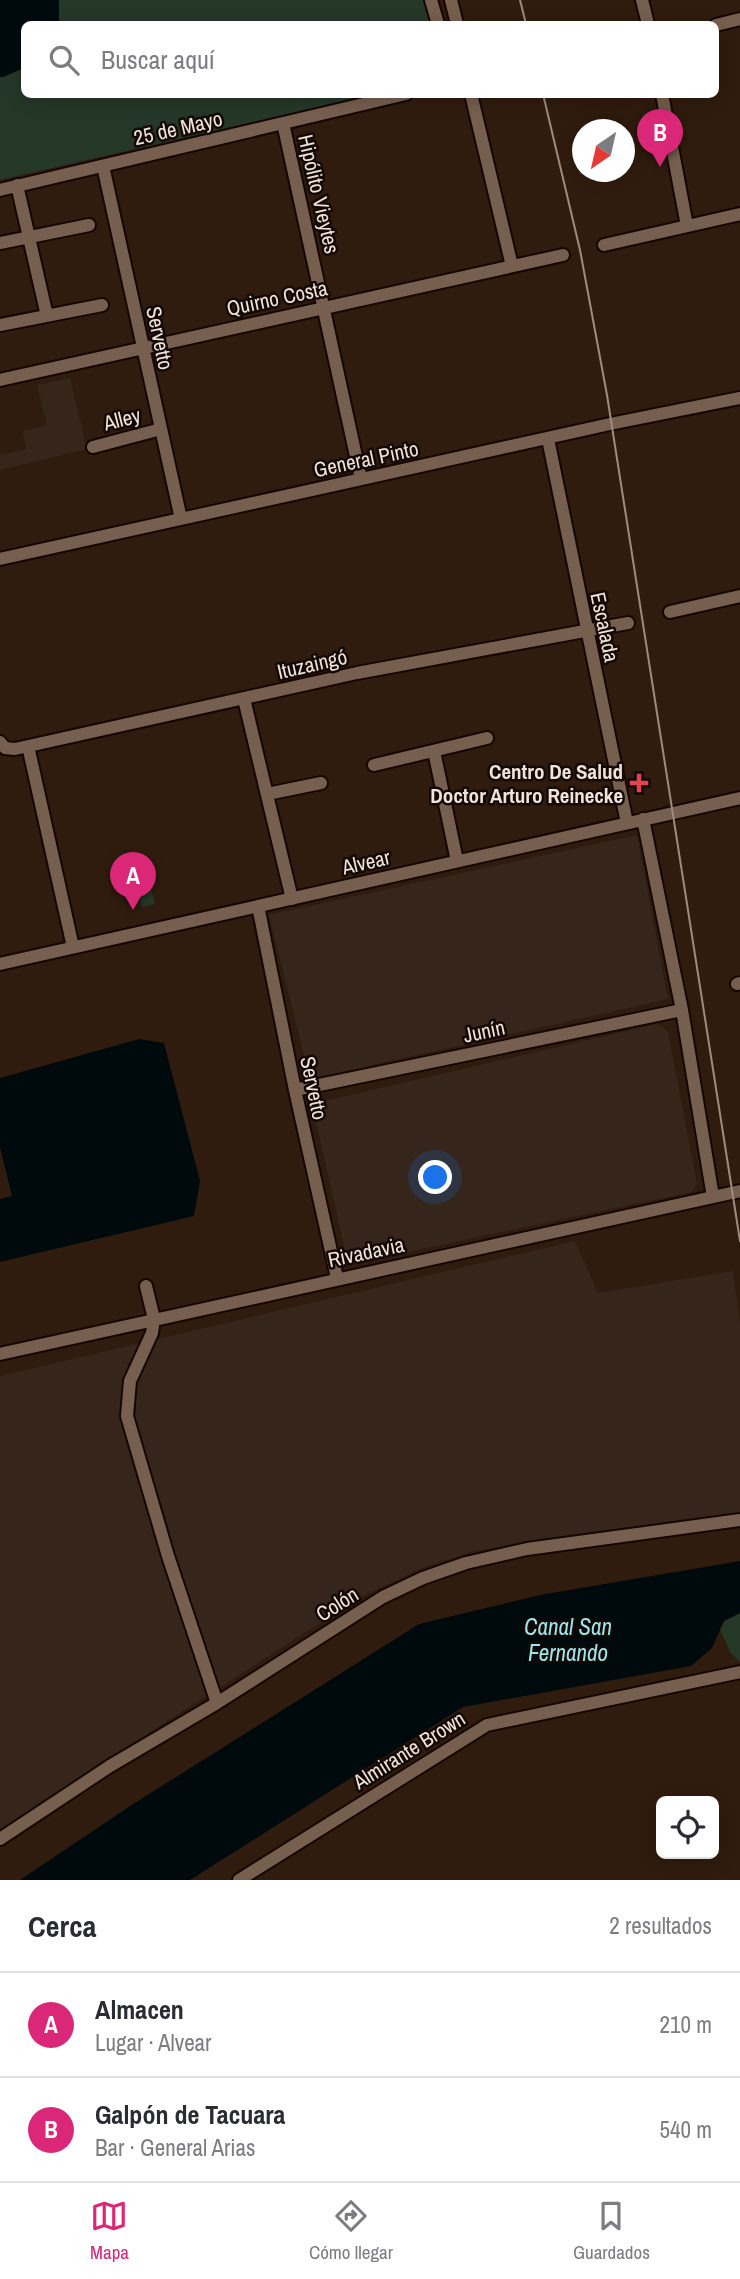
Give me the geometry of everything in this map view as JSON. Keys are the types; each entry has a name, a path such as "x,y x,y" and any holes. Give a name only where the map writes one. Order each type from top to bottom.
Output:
{"street":[{"path":"431,0 437,21"},
{"path":"451,0 456,21"},
{"path":"642,0 647,21"},
{"path":"719,23 740,19"},
{"name":"25 de Mayo","path":"0,190 389,98"},
{"path":"472,98 512,266"},
{"path":"663,98 687,226"},
{"name":"Hipólito Vieytes","path":"283,123 361,479"},
{"name":"Servetto","path":"103,166 181,519"},
{"path":"17,186 47,316"},
{"path":"604,246 740,214"},
{"path":"0,243 89,225"},
{"name":"Quirno Costa","path":"0,380 563,255"},
{"path":"0,325 102,305"},
{"name":"General Pinto","path":"0,559 740,398"},
{"name":"Alley","path":"93,447 161,429"},
{"name":"Escalada","path":"548,439 627,823"},
{"path":"670,612 740,596"},
{"name":"Ituzaingó","path":"2,745 15,749 357,673 628,623"},
{"path":"244,699 292,898"},
{"path":"374,765 487,738"},
{"path":"29,746 73,947"},
{"path":"434,751 457,861"},
{"path":"267,794 321,783"},
{"name":"Alvear","path":"0,964 740,798"},
{"path":"643,819 682,1010 713,1197"},
{"name":"Servetto","path":"258,906 337,1278"},
{"name":"Junín","path":"295,1090 682,1010"},
{"name":"Rivadavia","path":"0,1354 740,1191"},
{"path":"146,1286 154,1319 152,1334 130,1381 127,1416 168,1556 217,1703"},
{"name":"Colón","path":"0,1839 110,1766 217,1703 383,1597 434,1574 466,1563 527,1549 740,1520"},
{"name":"Almirante Brown","path":"239,1880 487,1725 740,1672"}],"shaded area":[{"path":"70,378 87,449 0,470 0,455 26,449 23,431 47,425 37,385"},
{"path":"637,835 668,999 310,1079 269,915"},
{"path":"657,1024 668,1031 697,1184 692,1192 355,1263 347,1259 312,1104"},
{"path":"575,1241 598,1293 733,1271 740,1323 740,1513 474,1551 422,1568 359,1598 0,1829 0,1376"}],"green space":[{"path":"59,0 423,0 429,21 59,21"},
{"path":"21,69 21,98 358,98 0,180 0,77"},
{"path":"143,857 155,904 142,907 130,859"},
{"path":"740,1613 740,1662 730,1652 720,1629 724,1621"}],"water":[{"path":"0,0 59,0 59,21 21,21 21,69 0,77"},
{"path":"139,1039 164,1043 200,1181 194,1216 0,1262 0,1199 12,1196 0,1147 0,1078"},
{"name":"Canal San Fernando","path":"740,1561 740,1613 724,1621 712,1648 691,1666 463,1707 190,1880 20,1880 130,1806 419,1624 540,1595"}],"tram line":[{"path":"520,0 525,21"},
{"path":"544,98 580,250 607,395 740,1241"}],"place":[{"name":"Galpón de Tacuara","path":"660,167"},
{"name":"Centro De Salud Doctor Arturo Reinecke","path":"639,783"},
{"name":"Almacen","path":"133,910"}]}
